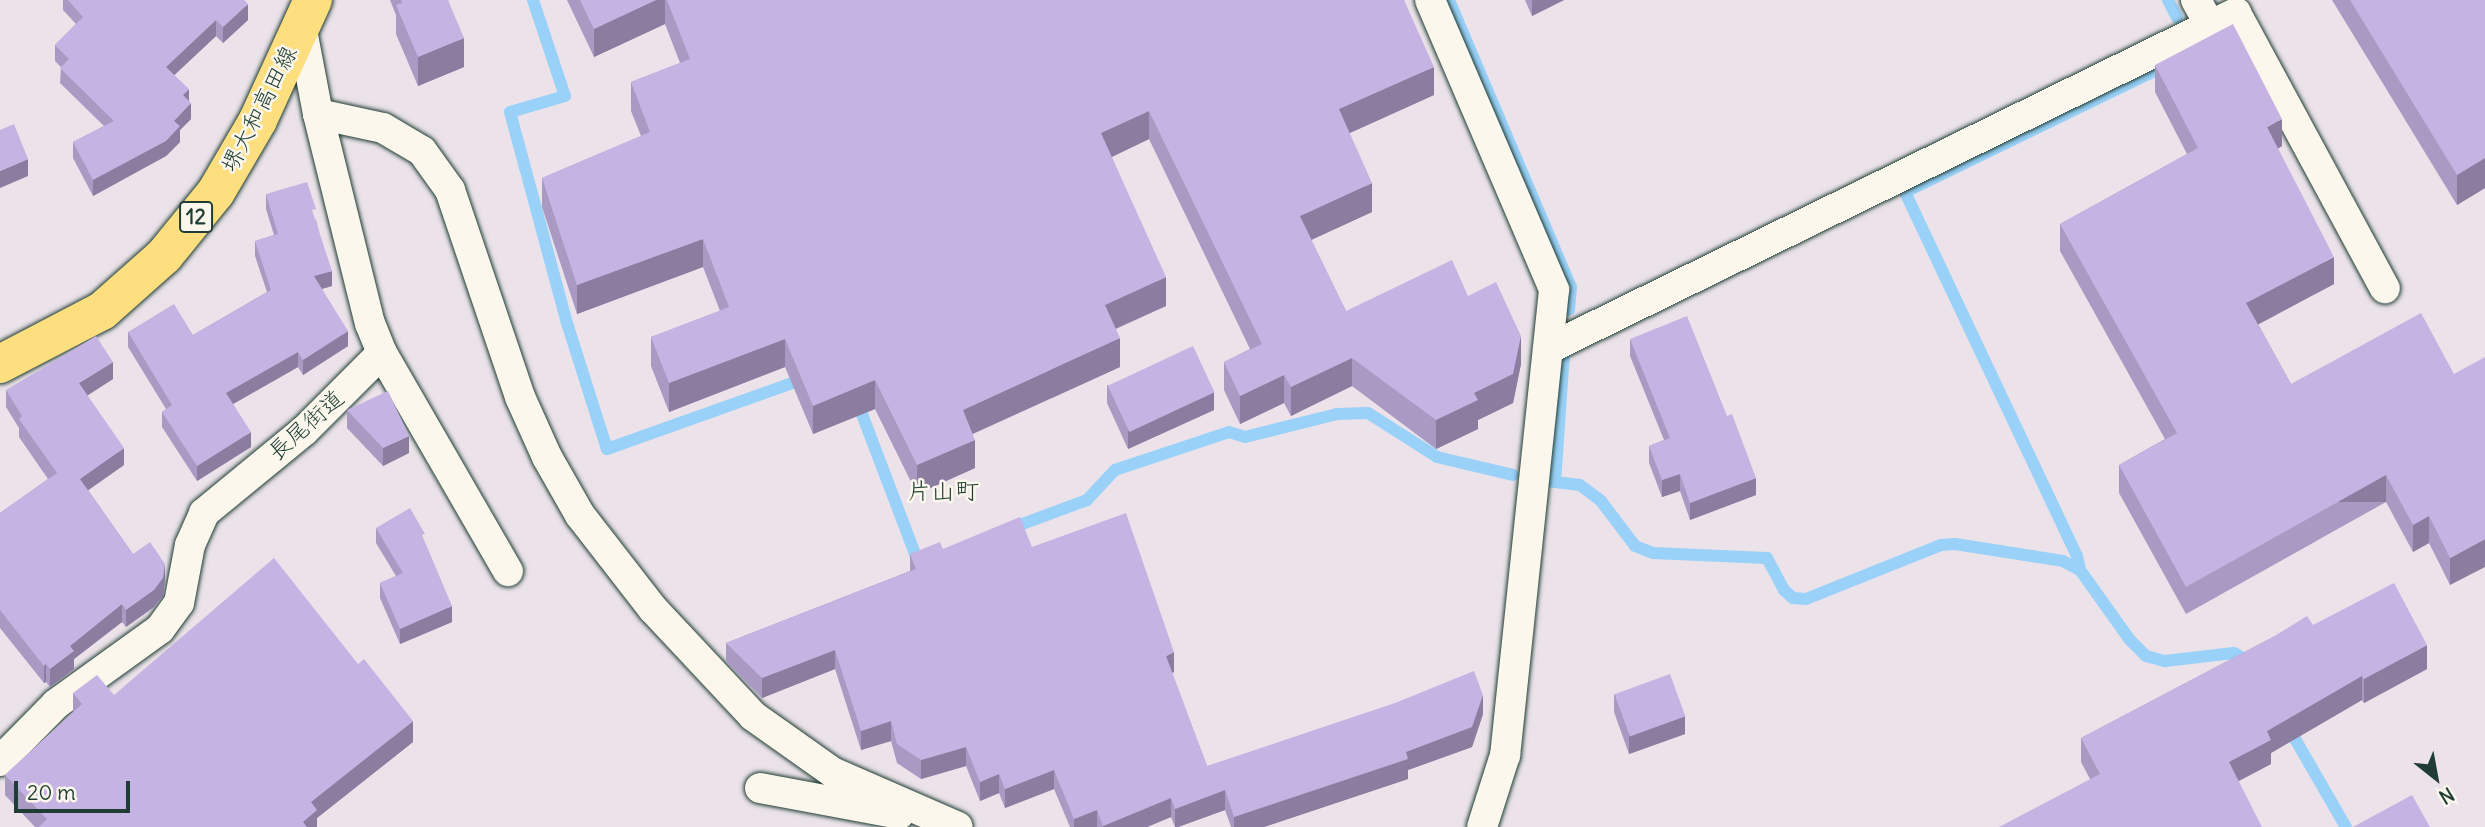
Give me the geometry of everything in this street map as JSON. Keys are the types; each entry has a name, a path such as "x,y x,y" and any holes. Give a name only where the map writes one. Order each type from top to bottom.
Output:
{"main road":[{"name":"堺大和高田線","path":"0,364 102,311 164,256 216,192 258,120 304,9"}],"street":[{"path":"1430,0 1554,289 1505,755 1473,826"},
{"path":"304,9 318,114 370,324 382,353 508,571"},
{"path":"1548,349 2203,13 2235,13 2385,288"},
{"path":"318,114 383,128 422,151 450,190 520,397 547,457 580,515 653,609 753,716 832,772 953,825"},
{"name":"長尾街道","path":"0,761 56,704 160,629 178,603 190,545 204,513 304,431 382,353"},
{"path":"760,788 953,825"}],"building":[{"path":"68,0 244,0 248,4 223,27 216,20 166,67 189,89 183,95 191,103 174,121 180,126 166,141 93,180 73,142 114,121 60,68 69,59 55,45 83,17"},
{"path":"401,0 448,0 464,38 418,57 396,5 402,3"},
{"path":"580,0 656,0 594,29"},
{"path":"667,0 1404,0 1434,67 1339,109 1372,183 1300,216 1346,311 1452,260 1468,296 1496,282 1521,336 1513,374 1474,393 1478,400 1436,420 1352,358 1291,387 1284,375 1240,396 1224,362 1262,344 1149,111 1101,133 1166,277 1105,305 1120,338 963,410 975,440 917,465 875,380 813,406 785,339 669,383 651,337 729,307 703,239 577,285 542,178 650,132 631,82 690,59"},
{"path":"2350,0 2485,0 2485,158 2457,175"},
{"path":"2233,24 2282,119 2267,127 2334,257 2246,303 2291,384 2421,313 2454,374 2485,357 2485,539 2450,558 2429,516 2413,525 2386,475 2186,587 2119,465 2177,433 2060,224 2198,148 2155,65"},
{"path":"14,124 28,159 0,171 0,130"},
{"path":"307,182 316,209 312,210 332,271 314,276 348,331 303,360 298,352 226,393 251,432 197,466 162,412 172,405 128,332 174,304 193,335 271,290 255,241 278,234 266,194"},
{"path":"1687,316 1727,416 1732,414 1756,478 1690,503 1680,474 1662,480 1649,446 1670,438 1630,339"},
{"path":"96,336 113,362 79,383 124,448 80,479 133,554 150,542 165,564 163,578 154,590 126,610 122,604 70,646 74,651 50,669 46,664 44,666 0,610 0,513 57,473 19,419 22,416 6,390"},
{"path":"1193,346 1215,392 1129,432 1108,386"},
{"path":"388,391 409,436 383,448 347,410"},
{"path":"410,508 425,534 422,535 452,606 400,629 380,583 403,573 376,528"},
{"path":"1126,513 1174,652 1166,656 1207,766 1395,703 1474,671 1483,695 1472,727 1406,752 1408,759 1234,817 1225,790 1175,809 1171,798 1103,826 1097,810 1074,819 1054,770 1005,789 999,774 980,782 966,747 921,760 897,744 891,721 861,731 835,650 762,678 726,643 916,569 910,554 940,542 943,549 1020,517 1032,547"},
{"path":"274,558 358,664 364,659 413,721 311,802 317,810 303,822 307,827 39,827 47,819 5,775 82,704 73,693 97,675 114,695"},
{"path":"2394,583 2427,645 2364,679 2362,676 2267,731 2271,740 2229,762 2262,827 1999,827 2100,774 2081,738 2273,637 2307,616 2313,625"},
{"path":"1670,674 1685,716 1630,736 1615,694"},
{"path":"2412,795 2430,827 2353,827"}],"waterway":[{"path":"533,0 565,96 510,112 567,323 607,449 806,378"},
{"path":"1449,0 1571,287 1569,310"},
{"path":"2168,0 2177,18"},
{"path":"2080,570 2077,556 1905,192 2169,64"},
{"path":"1555,482 1564,354"},
{"path":"857,401 918,562 923,561"},
{"path":"1009,529 1087,500 1115,470 1229,432 1245,437 1337,414 1368,413 1437,457 1513,475"},
{"path":"1547,481 1580,485 1601,501 1635,546 1653,553 1767,558 1784,590 1793,598 1806,599 1941,545 1955,544 2063,561 2080,570 2130,640 2146,656 2165,661 2234,653 2252,664"},
{"path":"2287,725 2346,827"}],"district":[{"name":"片山町","path":"943,491"}]}
